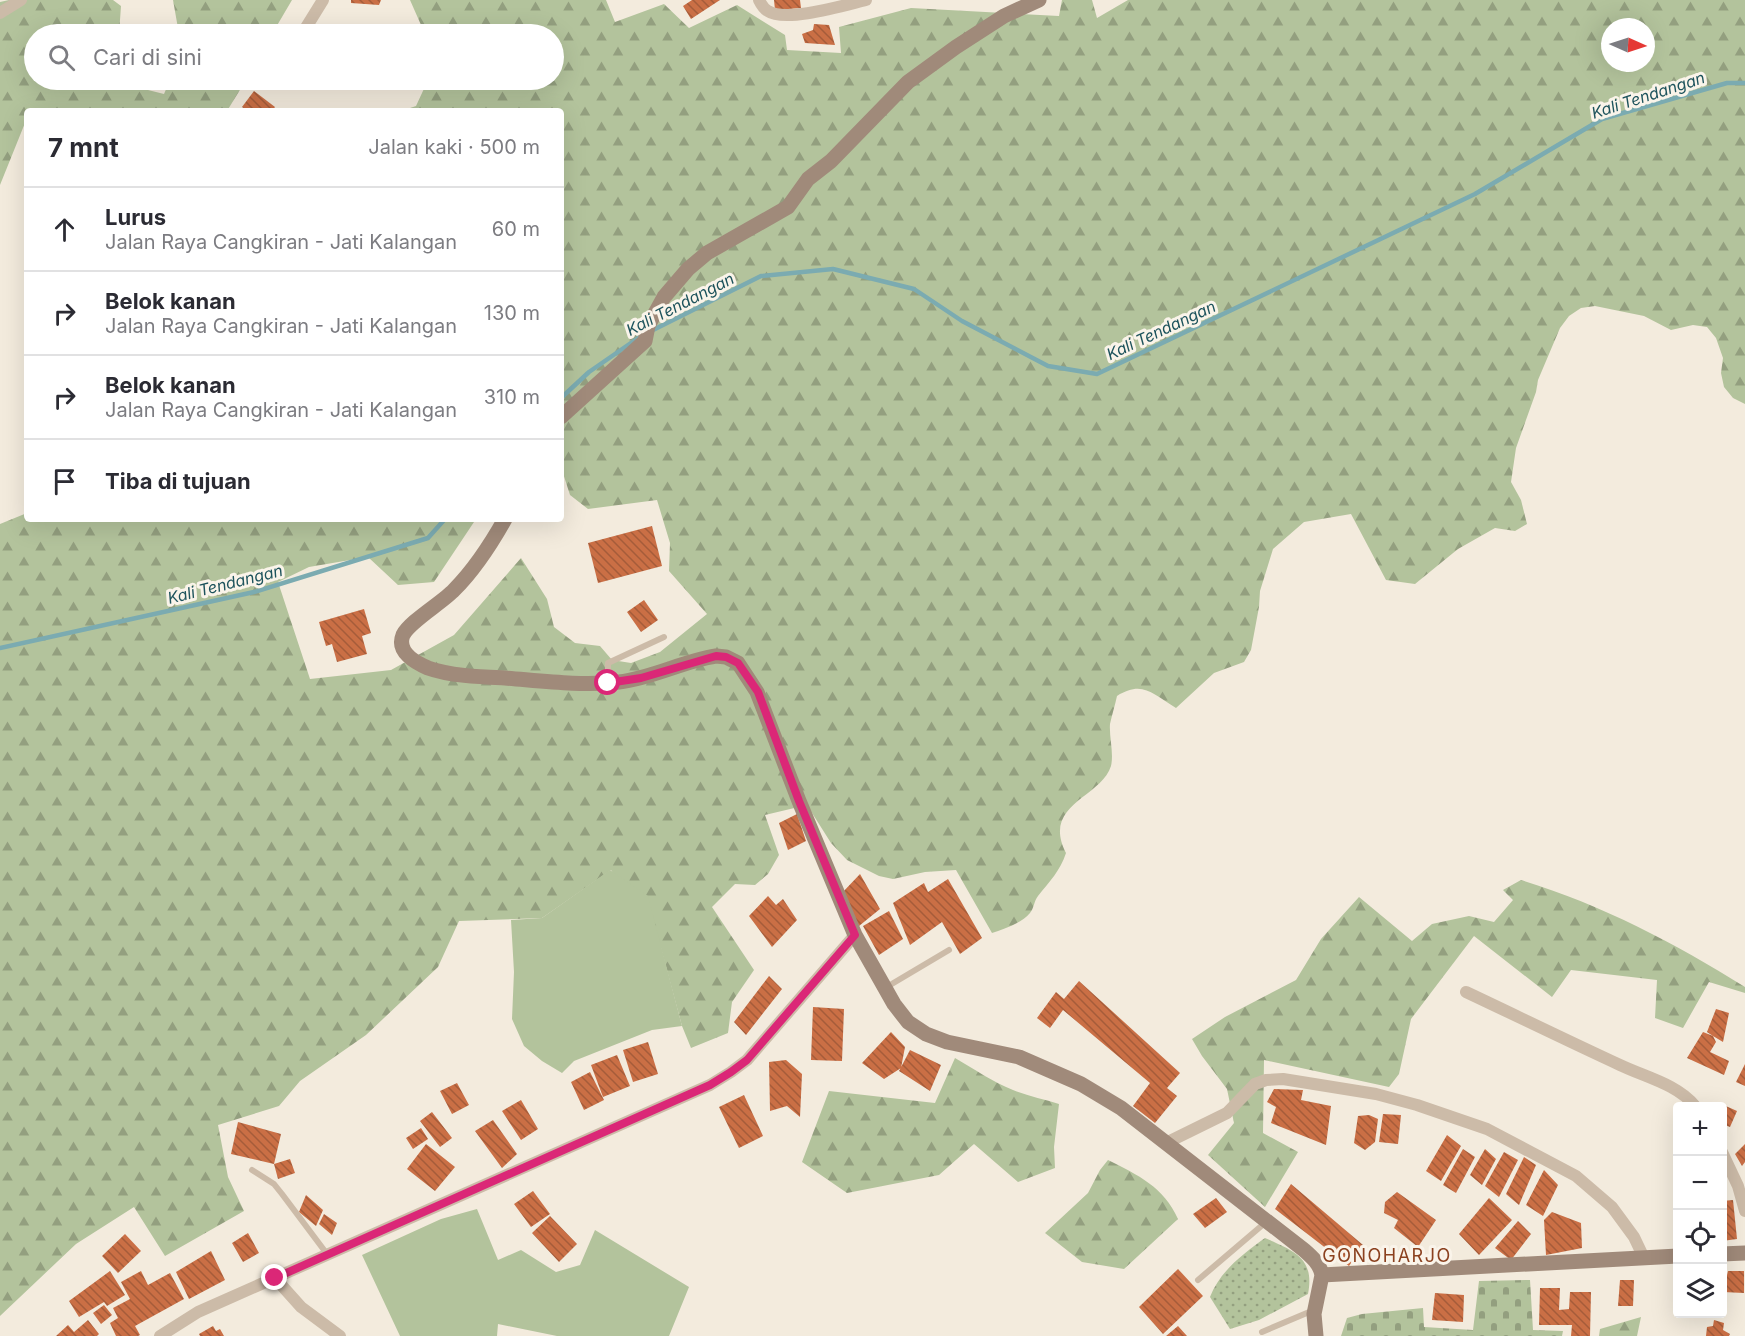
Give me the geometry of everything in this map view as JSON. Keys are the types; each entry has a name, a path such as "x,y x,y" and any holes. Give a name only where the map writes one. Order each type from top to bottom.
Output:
{"street":[{"path":"0,14 21,0"},
{"path":"308,24 323,0"},
{"path":"759,0 768,12 782,15 813,13 866,0"},
{"path":"564,414 646,334 664,297 688,269 707,253 788,207 808,179 831,161 908,82 1004,16 1039,0"},
{"path":"503,522 481,558 454,590 403,635 405,653 431,669 478,676 581,684 641,678 716,656 726,657 738,663 758,692 799,801 855,935 894,1004 908,1022 926,1034 947,1042 1019,1057 1081,1084 1121,1108 1316,1261 1321,1268 1322,1275 1315,1309 1316,1336"},
{"path":"160,1336 198,1312 710,1085 747,1060 855,935"},
{"path":"1466,992 1670,1086 1692,1102"},
{"path":"1166,1143 1227,1113 1255,1084 1266,1080 1283,1079 1376,1094 1417,1105 1487,1129 1576,1176 1595,1191 1618,1215 1634,1237 1644,1258"},
{"path":"1724,1156 1738,1186 1745,1211"},
{"path":"1727,1254 1745,1253"},
{"path":"1322,1275 1673,1256"},
{"path":"275,1278 302,1308 340,1336"}],"lane":[{"path":"608,683 608,663 664,637"},
{"path":"885,988 949,950"},
{"path":"252,1170 274,1184 327,1254"},
{"path":"1198,1280 1267,1221"},
{"path":"1262,1332 1315,1309"}],"green space":[{"path":"9,0 113,0 121,6 120,24 24,24 24,90 148,90 164,94 166,90 240,90 229,108 24,108 24,125 0,185 0,2"},
{"path":"173,0 292,0 278,24 177,24"},
{"path":"410,0 606,0 615,22 664,4 689,28 737,5 785,35 787,50 841,53 839,27 911,8 1059,16 1062,0 1092,0 1097,18 1128,0 1745,0 1745,404 1733,398 1724,387 1721,373 1723,358 1716,338 1707,327 1693,325 1671,330 1644,316 1595,306 1581,308 1569,316 1560,328 1538,380 1516,448 1511,482 1521,500 1527,524 1515,531 1495,528 1458,549 1415,584 1386,580 1351,514 1304,522 1273,549 1260,591 1251,650 1244,662 1214,673 1176,708 1154,694 1141,689 1126,691 1117,696 1110,724 1111,766 1105,777 1067,812 1061,823 1060,837 1066,853 1064,859 1037,898 1030,913 1022,920 992,933 956,870 925,872 893,879 879,876 847,860 831,843 807,805 765,815 779,855 768,874 755,885 735,884 712,907 754,970 732,1002 728,1033 691,1048 682,1026 661,948 611,870 542,918 459,921 438,967 366,1035 300,1081 279,1106 218,1125 228,1177 244,1211 165,1256 134,1207 76,1244 0,1316 0,524 24,514 24,522 474,522 434,582 398,585 368,557 309,567 278,582 310,679 391,670 454,635 521,558 547,599 554,627 575,643 600,646 612,660 631,663 660,652 707,614 669,571 670,543 657,500 588,509 570,495 564,476 564,108 410,108 416,106 423,90 564,90 564,24 421,24"},
{"path":"610,870 648,896 682,1026 652,1030 574,1061 562,1073 542,1061 524,1046 512,1019 514,972 511,920 542,918"},
{"path":"1521,880 1608,913 1664,940 1745,987 1745,993 1709,982 1683,1028 1655,1018 1657,980 1571,970 1552,997 1474,936 1411,1019 1399,1074 1389,1087 1264,1060 1263,1133 1298,1152 1265,1207 1208,1155 1234,1123 1227,1089 1192,1039 1225,1017 1296,980 1321,939 1359,897 1412,941 1432,924 1469,916 1494,922 1513,900 1503,890"},
{"path":"955,1058 1006,1087 1059,1104 1054,1147 1055,1168 1018,1182 974,1144 939,1175 847,1193 802,1162 829,1091 935,1103"},
{"path":"1108,1160 1140,1177 1158,1190 1178,1219 1124,1269 1082,1262 1045,1233 1088,1193"},
{"path":"477,1209 498,1260 521,1250 556,1272 580,1265 595,1230 689,1287 669,1336 557,1336 498,1324 497,1336 400,1336 362,1255 441,1219"},
{"path":"1265,1238 1300,1257 1308,1272 1308,1294 1259,1320 1230,1329 1210,1297 1226,1271"},
{"path":"1530,1280 1533,1330 1563,1331 1562,1336 1341,1336 1347,1318 1362,1314 1423,1308 1424,1327 1473,1330 1479,1281"},
{"path":"1641,1317 1637,1336 1599,1336 1600,1329"}],"building":[{"path":"351,0 381,0 379,5 351,3"},
{"path":"692,0 720,0 691,19 683,6"},
{"path":"774,0 800,0 801,8 775,10"},
{"path":"814,24 829,25 835,45 805,43 802,34 813,30"},
{"path":"254,91 275,107 244,108 242,107"},
{"path":"652,526 662,566 598,583 588,543"},
{"path":"644,600 658,620 641,632 627,612"},
{"path":"364,609 371,633 362,636 367,654 337,662 332,644 326,646 319,622"},
{"path":"797,814 806,841 788,850 779,823"},
{"path":"860,874 880,909 859,926 842,893"},
{"path":"948,879 982,938 960,954 942,922 910,945 893,903 924,883 928,892"},
{"path":"768,896 776,905 783,899 797,920 772,947 749,916"},
{"path":"889,911 903,939 879,955 863,926"},
{"path":"769,976 782,989 746,1035 734,1022"},
{"path":"1079,981 1180,1073 1167,1088 1177,1096 1155,1123 1133,1106 1150,1083 1063,1010 1050,1028 1037,1018 1056,992 1064,999"},
{"path":"813,1007 844,1009 842,1061 811,1060"},
{"path":"1716,1009 1729,1013 1723,1042 1707,1032"},
{"path":"891,1032 905,1047 901,1068 884,1079 862,1063"},
{"path":"1703,1032 1713,1036 1716,1042 1710,1052 1729,1061 1724,1075 1687,1058"},
{"path":"648,1042 658,1074 633,1082 623,1050"},
{"path":"910,1050 941,1065 930,1091 899,1071"},
{"path":"617,1055 630,1086 603,1097 591,1065"},
{"path":"786,1060 802,1074 800,1117 787,1106 770,1111 769,1062"},
{"path":"1745,1064 1745,1086 1736,1082"},
{"path":"590,1072 604,1100 584,1110 571,1082"},
{"path":"457,1083 469,1105 452,1114 440,1091"},
{"path":"1274,1089 1303,1090 1301,1100 1331,1106 1326,1145 1271,1123 1276,1107 1267,1102"},
{"path":"744,1095 763,1136 739,1148 719,1107"},
{"path":"521,1100 538,1129 521,1140 502,1111"},
{"path":"1727,1107 1737,1111 1730,1127 1727,1126"},
{"path":"432,1112 452,1138 440,1147 420,1121"},
{"path":"1383,1114 1401,1115 1398,1144 1379,1142"},
{"path":"1369,1115 1378,1119 1375,1142 1365,1150 1354,1143 1358,1116"},
{"path":"493,1120 517,1154 502,1168 475,1131"},
{"path":"238,1122 281,1134 274,1164 231,1154"},
{"path":"421,1128 428,1139 413,1149 406,1138"},
{"path":"1447,1135 1461,1146 1441,1181 1426,1171"},
{"path":"426,1144 455,1167 435,1191 407,1169"},
{"path":"1745,1144 1745,1162 1742,1166 1735,1154"},
{"path":"1463,1149 1475,1157 1456,1193 1443,1185"},
{"path":"1485,1149 1496,1159 1482,1185 1470,1175"},
{"path":"1504,1152 1518,1160 1499,1197 1485,1186"},
{"path":"1524,1157 1536,1165 1519,1205 1506,1194"},
{"path":"290,1159 295,1173 278,1179 274,1164"},
{"path":"1544,1170 1558,1185 1543,1216 1526,1205"},
{"path":"1291,1184 1363,1245 1349,1266 1275,1209"},
{"path":"533,1191 550,1214 531,1227 514,1204"},
{"path":"1397,1192 1436,1220 1418,1247 1394,1228 1398,1220 1384,1213 1385,1202"},
{"path":"306,1195 323,1210 316,1226 299,1212"},
{"path":"1216,1198 1227,1212 1205,1228 1193,1214"},
{"path":"1489,1198 1512,1220 1479,1255 1459,1234"},
{"path":"1733,1200 1737,1239 1727,1240 1727,1210 1727,1201"},
{"path":"1552,1212 1581,1223 1582,1248 1546,1255 1544,1220"},
{"path":"324,1214 337,1223 332,1235 319,1224"},
{"path":"550,1216 577,1244 559,1262 532,1233"},
{"path":"1518,1221 1531,1234 1511,1260 1495,1248"},
{"path":"248,1233 259,1253 243,1262 232,1243"},
{"path":"125,1234 141,1251 118,1273 102,1256"},
{"path":"211,1251 225,1280 189,1299 176,1272"},
{"path":"1178,1269 1203,1296 1163,1334 1139,1307"},
{"path":"110,1271 125,1295 107,1306 104,1302 79,1317 69,1301"},
{"path":"141,1271 148,1285 170,1273 184,1299 135,1326 140,1335 116,1336 110,1323 118,1318 113,1308 130,1299 121,1282"},
{"path":"1728,1271 1744,1271 1744,1293 1727,1292"},
{"path":"1620,1280 1634,1280 1633,1306 1618,1306"},
{"path":"1540,1288 1560,1288 1559,1310 1569,1309 1570,1292 1591,1292 1590,1336 1571,1336 1572,1325 1539,1325"},
{"path":"1435,1293 1464,1295 1463,1322 1432,1320"},
{"path":"104,1305 112,1315 101,1324 93,1313"},
{"path":"88,1320 99,1334 97,1336 56,1336 68,1325 74,1332"},
{"path":"1714,1320 1724,1323 1723,1330 1730,1334 1729,1336 1706,1336 1707,1327 1713,1326"},
{"path":"213,1326 216,1331 220,1329 224,1336 200,1336 199,1334"},
{"path":"1178,1326 1187,1336 1166,1336"}],"waterway":[{"name":"Kali Tendangan","path":"651,331 761,276 833,269 914,289 962,321 1048,366 1097,374 1475,194 1602,119 1727,83 1745,83"},
{"name":"Kali Tendangan","path":"564,395 589,372 641,336"},
{"name":"Kali Tendangan","path":"0,648 254,592 428,538 442,522"}],"district":[{"name":"GONOHARJO","path":"1387,1255"}],"route":[{"path":"275,1278 710,1085 747,1060 855,935 799,801 758,692 738,663 726,657 708,657 641,678 608,683"}]}
